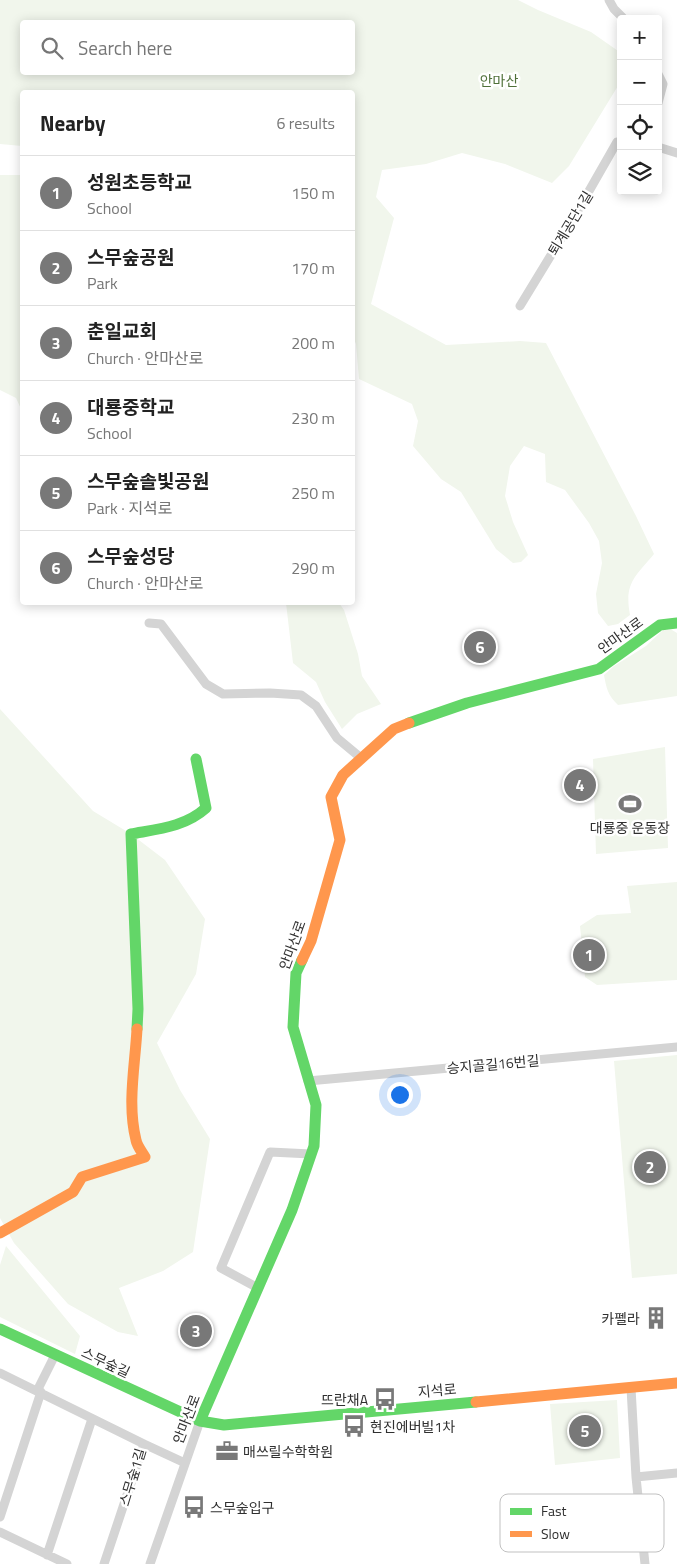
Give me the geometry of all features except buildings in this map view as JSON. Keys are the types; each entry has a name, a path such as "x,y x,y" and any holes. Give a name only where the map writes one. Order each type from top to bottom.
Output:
{"street":[{"path":"609,0 620,15"},
{"name":"퇴계공단1길","path":"520,306 574,219 617,142"},
{"path":"662,149 677,153"},
{"path":"149,623 161,624 206,684 223,694 270,693 301,695 316,706 337,738 361,758"},
{"name":"안마산로","path":"150,1564 200,1421 292,1210 314,1146 316,1105 293,1027 296,974 311,941 340,840 331,797 343,775 394,728 467,703 599,669 660,625 677,623"},
{"path":"0,1233 73,1192 82,1177 146,1157 136,1141 132,1111 138,1009 131,834 180,823 200,815 206,808 196,759"},
{"name":"승지골길16번길","path":"308,1081 677,1047"},
{"path":"258,1288 221,1268 270,1152 311,1154"},
{"name":"스무숲길","path":"0,1329 200,1421"},
{"path":"0,1516 39,1392 55,1355"},
{"name":"스무숲1길","path":"0,1373 144,1444 104,1564"},
{"name":"지석로","path":"200,1421 224,1425 677,1383"},
{"path":"631,1388 638,1494"},
{"path":"48,1555 92,1419"},
{"path":"144,1444 185,1463"},
{"path":"636,1478 677,1473"},
{"path":"0,1532 67,1564"}],"green space":[{"name":"안마산","path":"0,0 518,0 591,32 617,50 617,88 569,166 552,183 505,164 462,153 426,164 382,170 376,197 394,218 371,304 446,345 520,341 546,343 654,554 636,575 630,588 630,615 618,624 608,626 598,613 596,594 602,563 599,541 589,523 565,490 546,482 545,454 524,446 510,466 505,496 513,522 528,555 521,562 513,563 496,549 461,492 441,479 413,446 418,421 412,404 359,379 355,342 355,90 20,90 20,146 0,144"},
{"path":"0,175 20,175 20,407 16,398 0,390"},
{"path":"286,605 340,605 344,610 358,654 362,676 381,704 357,714 342,729 325,702 316,682 293,663"},
{"path":"663,630 672,630 677,633 677,696 618,705 608,691 604,675 614,666 646,646"},
{"path":"0,709 93,811 131,834 165,860 205,919 196,974 157,1043 180,1090 210,1139 193,1252 163,1271 119,1288 138,1336 118,1332 68,1304 14,1243 0,1218"},
{"name":"대룡중 운동장","path":"665,747 668,848 596,854 593,759"},
{"path":"677,882 677,980 597,985 585,977 580,926 597,915 631,913 627,886"},
{"path":"677,1055 677,1274 632,1278 614,1061"},
{"path":"6,1246 80,1336 75,1354 0,1317 0,1265"},
{"path":"617,1400 620,1458 555,1465 550,1404"}],"traffic: fast":[{"path":"409,723 467,703 599,669 660,625 677,623"},
{"path":"137,1029 138,1009 131,834 161,829 180,823 206,808 196,759"},
{"path":"200,1421 292,1210 314,1146 316,1105 293,1027 296,973 302,960"},
{"path":"0,1329 200,1421 224,1425 476,1402"}],"traffic: slow":[{"path":"302,960 311,941 340,840 331,797 343,775 394,729 409,723"},
{"path":"0,1233 73,1192 82,1177 145,1157 138,1147 132,1113 132,1085 137,1029"},
{"path":"476,1402 677,1383"}],"place":[{"name":"스무숲성당","path":"480,647"},
{"name":"대룡중학교","path":"580,785"},
{"name":"대룡중 운동장","path":"630,804"},
{"name":"성원초등학교","path":"589,955"},
{"name":"스무숲공원","path":"650,1167"},
{"name":"카펠라","path":"656,1318"},
{"name":"춘일교회","path":"196,1331"},
{"name":"뜨란채A","path":"385,1399"},
{"name":"현진에버빌1차","path":"354,1426"},
{"name":"스무숲솔빛공원","path":"585,1431"},
{"name":"매쓰릴수학학원","path":"227,1451"},
{"name":"스무숲입구","path":"194,1507"}]}
